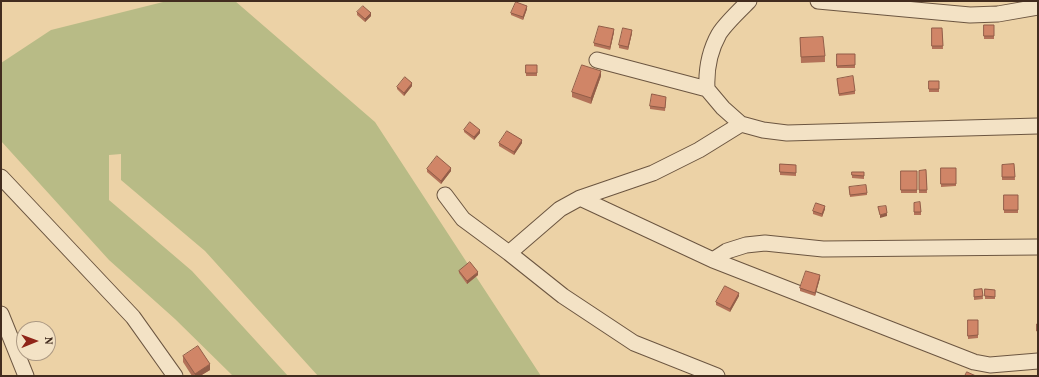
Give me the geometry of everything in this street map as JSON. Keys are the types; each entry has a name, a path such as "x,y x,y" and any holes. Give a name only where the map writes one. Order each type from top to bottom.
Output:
{"street":[{"path":"707,89 706,75 711,55 719,34 749,1"},
{"path":"818,1 970,15 998,14 1038,7"},
{"path":"597,60 707,89 723,108 741,124 763,130 787,133 1038,126"},
{"path":"510,253 560,209 580,198 653,172 699,150 741,124"},
{"path":"1,177 133,317 175,376"},
{"path":"445,195 463,219 510,253 563,296 634,343 717,376"},
{"path":"580,198 713,260 974,362 990,365 1038,361"},
{"path":"713,260 727,251 746,245 765,243 823,249 1038,248"},
{"path":"1,314 26,376"}],"green space":[{"path":"167,1 235,1 375,122 541,376 318,376 205,251 121,180 121,154 109,155 109,200 192,271 288,376 233,376 175,319 109,260 1,141 1,63 51,30"}],"building":[{"path":"516,2 527,6 523,17 511,13"},
{"path":"363,6 371,13 365,19 357,12"},
{"path":"984,25 994,25 994,36 984,36"},
{"path":"599,26 614,29 610,47 594,43"},
{"path":"623,28 632,30 628,47 619,45"},
{"path":"932,28 942,28 943,46 932,46"},
{"path":"823,37 825,56 801,57 800,38"},
{"path":"837,54 855,54 855,65 837,66"},
{"path":"526,65 537,65 537,73 526,73"},
{"path":"582,65 601,71 591,98 572,92"},
{"path":"853,76 855,91 839,94 837,79"},
{"path":"405,77 412,83 404,93 397,87"},
{"path":"929,81 939,81 939,89 929,89"},
{"path":"652,94 666,97 665,108 650,106"},
{"path":"470,122 480,130 474,137 464,130"},
{"path":"507,131 522,140 514,152 499,143"},
{"path":"437,156 451,168 441,181 427,169"},
{"path":"780,164 796,165 796,173 780,172"},
{"path":"1014,164 1015,177 1002,177 1002,165"},
{"path":"941,168 956,168 956,184 941,184"},
{"path":"926,170 927,190 919,190 919,171"},
{"path":"901,171 917,171 917,190 901,190"},
{"path":"852,172 864,172 864,176 852,175"},
{"path":"866,185 867,193 850,195 849,187"},
{"path":"1004,195 1018,195 1018,210 1004,210"},
{"path":"920,202 921,212 914,212 914,203"},
{"path":"816,203 825,206 822,214 813,211"},
{"path":"886,206 887,213 880,215 878,207"},
{"path":"470,262 478,272 467,281 459,271"},
{"path":"806,271 820,275 815,293 800,288"},
{"path":"725,286 739,293 730,309 716,302"},
{"path":"982,289 983,296 974,297 974,290"},
{"path":"985,289 995,290 995,297 985,296"},
{"path":"968,320 978,320 978,335 968,336"},
{"path":"198,346 210,364 195,374 183,356"},
{"path":"967,372 976,376 965,376"}]}
